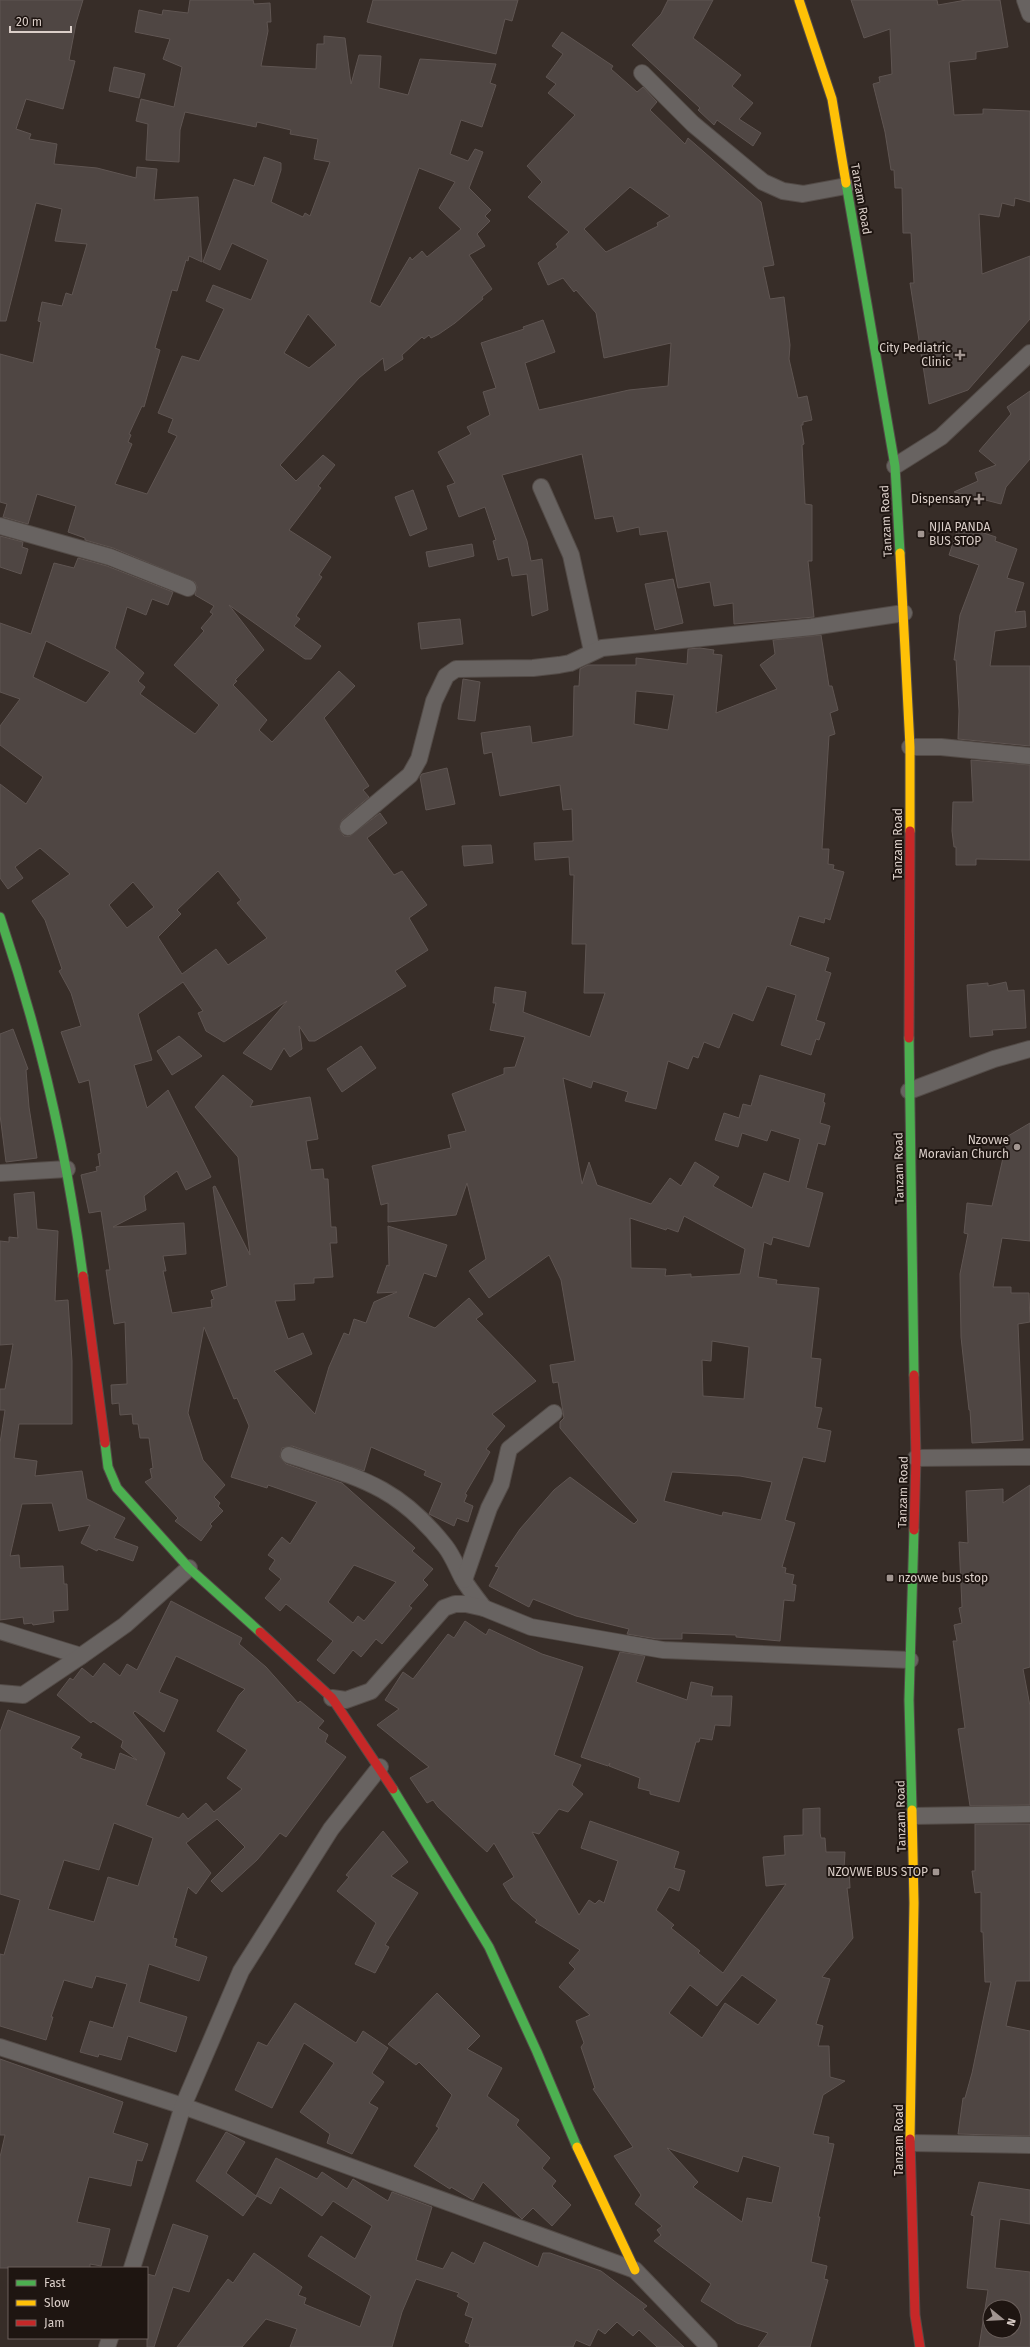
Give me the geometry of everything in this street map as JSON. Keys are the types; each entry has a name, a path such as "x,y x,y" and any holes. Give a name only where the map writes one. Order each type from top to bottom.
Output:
{"main road":[{"name":"Tanzam Road","path":"799,0 832,99 895,466 904,614 910,747 909,1091 916,1458 909,1700 913,1816 910,2144 915,2315 920,2347"},
{"path":"0,917 18,971 56,1109 67,1169 108,1467 117,1488 189,1568 332,1698 380,1766 489,1947 537,2052 582,2159 635,2270"}],"street":[{"path":"1025,0 1030,14"},
{"path":"642,73 693,124 763,182 783,191 802,194 846,186"},
{"path":"895,466 941,437 1030,353"},
{"path":"541,487 571,555 592,651"},
{"path":"0,526 110,557 188,588"},
{"path":"348,827 410,776 419,759 434,701 446,676 456,670 533,668 559,665 570,663 592,651 602,648 812,627 904,614"},
{"path":"910,747 941,747 1030,756"},
{"path":"909,1091 994,1058 1030,1049"},
{"path":"0,1173 67,1169"},
{"path":"464,1580 489,1508 501,1484 509,1449 554,1413"},
{"path":"289,1455 370,1482 413,1509 446,1548 464,1580 484,1608"},
{"path":"916,1458 1030,1457"},
{"path":"0,1693 23,1695 125,1625 189,1568"},
{"path":"332,1698 346,1700 371,1691 444,1608 455,1604 484,1608 531,1627 663,1650 910,1660"},
{"path":"0,1631 81,1656"},
{"path":"132,2267 184,2106 241,1970 331,1829 380,1766"},
{"path":"913,1816 1030,1814"},
{"path":"0,2046 184,2106 635,2270 709,2347"},
{"path":"910,2144 1030,2145"}],"building":[{"path":"0,0 83,0 76,23 69,60 75,61 63,109 26,99 16,129 31,134 29,139 57,144 54,164 97,168 136,178 137,167 157,169 154,200 198,197 202,262 189,256 188,261 186,260 177,291 172,290 155,348 160,350 144,407 142,406 129,434 131,435 128,442 132,444 115,484 147,494 177,436 168,432 173,419 158,413 182,356 199,361 224,309 206,301 213,285 251,300 268,260 232,243 220,270 203,262 234,179 254,186 264,157 281,163 281,170 271,202 303,217 305,213 310,216 330,162 314,159 318,139 290,134 291,130 257,122 256,127 185,112 180,130 179,162 146,160 148,124 136,121 141,99 174,107 182,67 163,59 170,39 135,32 139,10 162,15 163,10 188,13 190,0 253,0 254,4 270,3 271,22 267,22 268,31 261,66 316,69 317,44 324,44 324,36 345,38 351,84 359,55 381,56 379,88 408,95 420,59 496,64 490,83 496,85 482,127 461,120 450,154 468,161 475,149 483,152 469,188 491,210 485,216 490,221 477,234 485,246 469,255 492,289 482,297 483,299 455,323 439,334 431,338 429,335 424,339 422,337 402,355 403,359 385,371 383,358 359,378 280,465 296,481 323,455 335,465 318,486 321,488 289,530 331,557 319,575 322,577 296,616 300,619 294,626 321,646 311,659 305,659 229,605 264,650 235,680 237,681 233,685 267,720 259,730 272,742 339,671 355,686 324,718 369,786 363,790 369,797 342,820 339,829 344,836 350,836 380,813 387,823 367,838 394,875 402,871 427,905 409,918 428,950 395,971 406,986 315,1041 309,1041 299,1026 302,1049 290,1057 284,1048 271,1070 243,1053 287,1001 224,1042 206,1031 198,1013 203,1011 183,982 138,1014 152,1060 134,1065 147,1108 168,1090 211,1177 186,1190 177,1171 144,1196 146,1210 113,1227 184,1223 186,1254 163,1256 166,1271 163,1271 172,1313 212,1307 211,1300 214,1299 211,1291 227,1286 213,1187 215,1186 250,1255 238,1157 195,1107 223,1075 253,1101 250,1107 310,1097 318,1139 306,1141 311,1170 323,1169 324,1179 328,1179 331,1227 336,1227 337,1243 330,1243 333,1277 314,1278 314,1283 294,1284 295,1300 275,1301 288,1339 303,1333 312,1354 274,1371 315,1414 329,1367 344,1333 349,1335 354,1319 366,1323 374,1302 397,1292 377,1293 387,1265 389,1266 388,1226 447,1245 436,1277 424,1273 408,1317 435,1328 469,1298 483,1314 476,1319 536,1381 492,1414 505,1426 486,1449 490,1452 465,1494 467,1495 464,1502 473,1506 468,1522 457,1518 454,1526 429,1514 442,1483 424,1475 426,1471 371,1447 364,1471 292,1446 282,1448 280,1457 286,1464 342,1483 415,1548 412,1551 433,1569 423,1580 428,1585 409,1606 412,1608 382,1644 376,1639 361,1657 353,1650 334,1674 317,1660 333,1641 286,1604 280,1611 265,1598 281,1579 269,1569 275,1560 268,1555 282,1537 290,1544 317,1502 268,1485 267,1488 231,1477 249,1426 237,1398 234,1399 204,1327 188,1413 203,1460 225,1485 214,1497 220,1503 218,1506 223,1511 210,1524 212,1526 201,1541 175,1521 178,1518 145,1482 152,1478 150,1469 153,1468 149,1438 140,1438 138,1424 133,1424 132,1414 120,1415 119,1403 112,1404 111,1385 127,1384 125,1322 114,1324 106,1270 110,1270 101,1211 89,1213 81,1175 97,1171 96,1167 100,1166 98,1154 101,1153 89,1080 79,1083 61,1032 81,1026 71,993 59,971 62,969 45,920 32,901 70,874 40,848 15,867 23,878 8,889 0,878 0,784 26,804 43,777 0,745 0,726 20,699 0,692 0,623 31,634 54,563 74,568 78,558 107,566 173,592 168,605 152,599 146,615 127,607 115,648 144,673 138,681 145,687 140,694 195,734 219,705 174,665 204,631 201,628 213,614 210,612 214,606 195,595 197,587 195,582 113,548 85,540 85,538 68,532 76,506 37,494 28,524 3,517 7,504 0,502 0,354 33,363 41,322 38,321 42,302 62,306 66,293 72,295 87,244 55,241 62,209 36,203 6,321 0,321","holes":["419,168 455,182 439,208 461,229 427,257 422,251 412,260 410,257 380,307 370,302","308,314 336,345 309,368 284,353","46,641 110,672 86,703 33,677","218,871 241,900 237,903 267,938 228,965 216,949 182,974 158,937 181,914 177,910","133,882 154,907 127,928 109,905","354,1565 396,1582 364,1621 358,1616 353,1623 328,1602"]},
{"path":"373,0 518,0 512,21 505,19 496,54 367,22"},
{"path":"668,0 713,0 693,38 741,75 732,86 753,103 739,119 761,133 753,146 717,120 714,125 698,110 700,108 632,45 661,14"},
{"path":"851,0 937,0 938,5 966,0 1000,0 1008,47 976,52 976,59 949,62 954,115 983,114 983,109 1030,111 1030,202 1015,198 1014,206 1002,203 999,217 979,214 982,274 1030,256 1030,319 968,390 929,404 910,283 914,283 911,233 903,233 902,188 895,188 894,170 891,170 885,132 873,84 880,82 879,77 892,74 890,29 864,38"},
{"path":"562,32 613,66 611,69 637,92 643,87 657,102 650,110 685,144 688,138 761,202 774,265 763,267 770,299 784,297 790,345 789,359 798,398 807,396 812,420 803,422 803,425 801,425 804,444 802,445 805,504 812,505 812,561 808,561 814,617 734,624 733,603 714,606 710,582 678,588 667,531 640,535 639,527 617,532 613,516 595,519 582,454 502,475 527,541 531,561 542,559 548,610 532,616 527,574 512,576 508,557 498,560 493,541 496,540 485,507 459,517 447,486 455,483 438,452 471,434 467,427 490,415 483,392 496,388 481,343 524,329 523,327 543,320 555,352 525,363 539,410 629,390 668,386 671,343 604,358 596,313 576,290 574,292 563,278 548,285 538,263 558,247 556,244 569,232 528,197 542,182 527,166 575,115 548,93 556,84 546,77 563,54 552,46","holes":["630,187 670,216 657,223 658,226 606,252 584,229"]},
{"path":"114,67 145,74 139,98 109,91"},
{"path":"1030,391 1030,459 1006,487 1001,504 954,492 978,481 975,473 996,465 979,451 1011,414 1007,407"},
{"path":"413,490 427,529 410,536 395,497"},
{"path":"959,525 996,537 995,541 1017,549 1007,578 1024,583 1015,612 1025,611 1026,627 995,631 990,666 1030,666 1030,746 958,739 959,711 956,660 954,660 960,615 979,565 949,555"},
{"path":"0,536 23,542 22,547 28,549 21,574 0,567"},
{"path":"472,544 474,556 429,567 426,552"},
{"path":"673,579 683,623 655,630 645,584"},
{"path":"460,619 463,644 421,649 418,623"},
{"path":"821,635 829,686 832,686 838,710 830,713 835,734 829,736 822,849 829,849 828,864 834,865 833,869 844,872 830,920 825,918 824,923 799,916 790,945 829,958 825,971 831,973 816,1020 825,1023 819,1040 816,1039 811,1055 781,1045 796,995 767,986 753,1021 733,1013 719,1048 704,1042 698,1058 693,1056 688,1069 668,1061 656,1109 625,1101 628,1092 593,1081 591,1088 563,1078 582,1184 589,1162 597,1185 651,1204 670,1178 681,1186 695,1162 719,1177 713,1186 752,1208 764,1173 789,1182 800,1139 771,1130 767,1141 742,1133 738,1147 715,1140 724,1113 739,1118 743,1104 751,1106 760,1075 825,1094 823,1102 825,1103 820,1123 830,1126 825,1145 818,1143 806,1188 823,1193 809,1247 773,1237 771,1245 764,1242 758,1277 777,1280 776,1284 819,1288 811,1358 821,1359 815,1407 822,1408 817,1428 831,1431 825,1462 803,1457 785,1520 795,1523 782,1567 786,1568 785,1573 794,1575 792,1584 796,1585 794,1601 784,1600 780,1641 736,1637 736,1635 682,1633 682,1639 657,1639 627,1634 629,1629 576,1616 533,1599 529,1607 489,1586 499,1567 495,1566 520,1529 554,1490 570,1477 634,1524 638,1520 560,1428 560,1422 564,1418 558,1382 553,1383 550,1365 575,1361 561,1280 549,1255 489,1298 469,1271 486,1259 467,1183 456,1215 388,1222 388,1203 381,1205 372,1166 451,1148 448,1135 466,1131 452,1094 504,1074 504,1068 515,1067 525,1037 490,1030 496,1003 493,1003 495,987 526,992 523,1012 590,1037 605,993 584,993 586,944 572,944 574,875 570,875 569,857 535,860 534,843 573,841 572,809 563,810 560,785 500,796 492,752 484,754 481,733 530,726 532,743 573,736 574,686 579,686 580,669 588,665 636,665 636,658 687,664 688,649 700,648 714,650 713,654 722,655 716,713 777,689 760,665 775,654 773,640","holes":["636,691 674,695 668,730 634,724","684,1216 745,1249 740,1274 691,1277 691,1274 665,1276 666,1269 631,1268 630,1218 666,1230 667,1228 678,1232","712,1341 749,1347 744,1399 703,1396 702,1360 711,1361","672,1472 740,1476 772,1482 761,1520 723,1512 722,1516 664,1501"]},
{"path":"463,679 480,682 475,721 458,719"},
{"path":"971,760 1030,765 1030,860 976,859 976,865 956,865 956,847 954,847 952,831 953,802 973,802"},
{"path":"447,768 455,804 426,810 420,777 422,774"},
{"path":"491,845 493,863 464,866 462,846"},
{"path":"1006,982 1008,991 1024,990 1026,1028 992,1030 993,1035 970,1037 967,985 988,983 988,986"},
{"path":"13,1029 28,1069 26,1070 29,1107 37,1158 6,1162 0,1115 0,1034"},
{"path":"179,1036 202,1056 172,1075 157,1051"},
{"path":"361,1046 376,1068 342,1092 327,1069"},
{"path":"1030,1123 1030,1241 1002,1238 993,1287 1011,1287 1011,1293 1029,1293 1030,1322 1018,1324 1023,1440 972,1443 970,1410 961,1337 960,1274 968,1234 964,1233 967,1203 992,1206 1008,1136"},
{"path":"34,1192 37,1229 58,1231 55,1301 68,1300 72,1361 72,1424 19,1424 14,1458 37,1461 35,1476 82,1471 87,1499 125,1518 114,1538 138,1547 133,1561 98,1549 97,1551 81,1543 90,1525 59,1531 52,1503 22,1504 10,1556 19,1555 20,1568 63,1566 64,1584 67,1584 68,1610 53,1611 54,1622 33,1625 32,1623 24,1624 23,1617 0,1620 0,1443 5,1410 0,1410 0,1389 5,1389 13,1344 0,1345 0,1241 9,1242 9,1237 18,1238 14,1194"},
{"path":"1030,1485 1030,1667 1023,1669 1030,1706 1030,1805 970,1806 958,1729 965,1728 953,1641 957,1641 954,1625 962,1623 959,1608 962,1607 959,1542 968,1543 966,1491 1003,1489 1003,1503"},
{"path":"171,1601 242,1638 239,1644 266,1667 298,1703 300,1701 324,1721 318,1728 328,1735 325,1742 346,1757 286,1837 280,1833 257,1860 222,1892 211,1881 245,1847 217,1819 186,1843 211,1873 196,1894 188,1887 173,1938 177,1939 175,1946 207,1957 199,1981 149,1964 139,2002 187,2017 176,2052 128,2036 121,2060 99,2054 98,2057 80,2052 90,2021 113,2028 127,1984 96,1976 92,1988 64,1980 51,2017 53,2017 46,2040 0,2026 0,1954 4,1955 20,1900 0,1894 0,1732 8,1710 80,1737 71,1748 82,1754 80,1758 115,1770 120,1753 137,1760 121,1747 123,1741 93,1721 91,1723 57,1695 70,1678 73,1680 82,1668 93,1677 104,1663 120,1676 127,1664 137,1670","holes":["176,1656 245,1689 239,1695 217,1731 247,1750 227,1778 242,1789 214,1812 206,1803 188,1819 183,1813 179,1818 146,1805 165,1753 133,1713 135,1711 164,1732 178,1700 159,1692","114,1823 153,1838 138,1886 108,1877 94,1922 48,1909 64,1860 99,1870"]},
{"path":"465,1621 486,1635 489,1629 542,1654 583,1667 554,1755 581,1765 572,1785 583,1794 568,1812 559,1809 539,1834 532,1832 579,1915 589,1900 595,1904 599,1900 604,1903 618,1861 581,1848 590,1821 679,1852 674,1868 685,1871 679,1891 669,1887 656,1910 674,1925 671,1928 700,1951 698,1953 723,1973 786,1884 766,1886 763,1857 785,1855 784,1836 803,1835 803,1809 820,1808 820,1833 821,1838 825,1838 826,1852 845,1852 844,1870 849,1870 850,1888 847,1888 853,1938 822,1977 830,1979 816,2024 823,2026 818,2046 829,2046 830,2077 845,2081 823,2095 813,2134 829,2137 828,2143 834,2144 818,2217 820,2217 811,2262 827,2266 824,2279 828,2280 810,2347 758,2347 768,2333 737,2323 701,2301 711,2284 654,2241 661,2235 657,2230 662,2226 635,2204 641,2195 614,2156 633,2147 593,2089 595,2088 581,2047 584,2043 576,2021 590,2015 559,1987 575,1969 569,1963 580,1950 535,1922 537,1920 512,1899 503,1884 514,1877 494,1843 487,1852 438,1807 433,1800 427,1803 410,1778 429,1767 377,1725 399,1709 385,1700 403,1672 413,1679 448,1634 454,1638","holes":["742,1975 777,2000 758,2025 725,2003 702,2038 669,2013 690,1985 717,2006","667,2148 738,2172 743,2156 780,2167 772,2203 747,2198 742,2222 693,2187 698,2182"]},
{"path":"620,1652 645,1656 636,1682 687,1700 691,1682 713,1687 711,1696 732,1696 730,1726 715,1725 712,1740 700,1738 699,1742 696,1742 679,1802 650,1794 650,1791 638,1788 640,1778 609,1766 610,1763 608,1766 581,1757"},
{"path":"975,1824 1030,1824 1030,1981 1016,1981 1006,2026 1030,2031 1030,2136 958,2134 963,2098 965,2098 972,2073 991,1982 985,1982 983,1932 981,1932 981,1892 975,1893 972,1871 975,1871"},
{"path":"383,1831 408,1862 391,1876 418,1893 385,1945 389,1947 375,1973 355,1964 376,1923 337,1891 349,1877 346,1875"},
{"path":"437,1993 480,2036 467,2049 502,2068 487,2096 519,2120 516,2125 550,2158 542,2168 556,2181 552,2186 571,2205 552,2226 533,2208 522,2219 483,2182 473,2200 451,2187 450,2189 414,2166 439,2128 436,2126 452,2095 419,2062 416,2065 388,2044"},
{"path":"295,2003 356,2043 363,2031 388,2048 372,2073 384,2082 369,2103 378,2108 352,2154 327,2143 330,2134 300,2112 334,2063 304,2043 272,2108 235,2090 258,2042 267,2046"},
{"path":"0,2059 123,2102 113,2133 148,2144 142,2161 137,2160 131,2186 89,2177 77,2222 110,2229 101,2266 90,2264 90,2267 0,2268 0,2157 5,2135 0,2135"},
{"path":"226,2132 245,2142 226,2173 256,2196 276,2158 317,2179 322,2172 347,2189 353,2179 388,2201 392,2192 432,2207 416,2260 443,2269 452,2252 474,2264 484,2242 538,2267 543,2253 550,2253 601,2271 647,2306 643,2309 684,2347 657,2347 639,2330 633,2336 617,2322 605,2334 598,2329 590,2346 576,2340 573,2347 469,2347 470,2344 465,2342 473,2318 465,2315 469,2303 457,2296 459,2293 416,2279 402,2312 392,2347 290,2347 297,2329 266,2319 242,2347 177,2347 228,2279 233,2283 254,2253 302,2287 298,2295 306,2298 304,2304 360,2327 371,2296 308,2256 321,2236 355,2259 372,2226 333,2201 322,2216 280,2187 271,2204 257,2196 243,2216 196,2181"},
{"path":"979,2182 1030,2190 1030,2224 1000,2219 995,2268 1030,2272 1030,2347 979,2347 982,2328 982,2339 1022,2339 1022,2299 987,2299 988,2290 967,2288 974,2216 971,2215"},
{"path":"173,2224 208,2236 189,2292 173,2287 154,2347 147,2347 148,2274 155,2276"}],"traffic: fast":[{"path":"846,183 895,466 900,553"},
{"path":"0,917 40,1050 69,1185 83,1276"},
{"path":"909,1038 914,1375"},
{"path":"105,1443 108,1467 117,1488 189,1568 260,1632"},
{"path":"912,1810 909,1700 914,1530"},
{"path":"393,1789 489,1947 537,2052 577,2147"}],"traffic: slow":[{"path":"799,0 832,99 846,183"},
{"path":"900,553 910,747 910,831"},
{"path":"910,2139 914,1903 912,1810"},
{"path":"577,2147 635,2270"}],"traffic: jam":[{"path":"909,1038 910,831"},
{"path":"83,1276 105,1443"},
{"path":"914,1375 916,1458 914,1530"},
{"path":"260,1632 332,1698 393,1789"},
{"path":"910,2139 915,2315 920,2347"}],"place":[{"name":"City Pediatric Clinic","path":"960,355"},
{"name":"Dispensary","path":"979,499"},
{"name":"NJIA PANDA BUS STOP","path":"921,534"},
{"name":"Nzovwe Moravian Church","path":"1017,1147"},
{"name":"nzovwe bus stop","path":"890,1578"},
{"name":"NZOVWE BUS STOP","path":"936,1872"}]}
